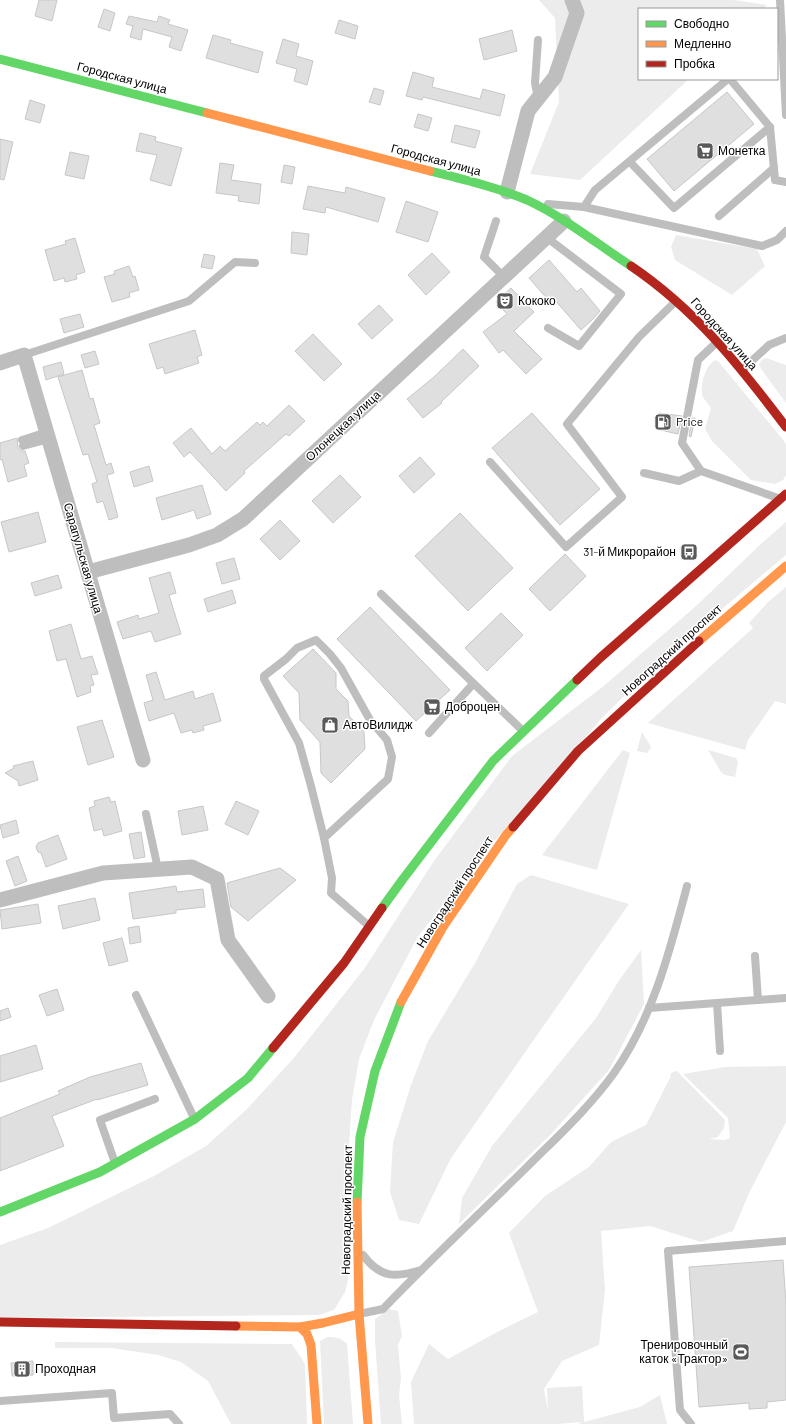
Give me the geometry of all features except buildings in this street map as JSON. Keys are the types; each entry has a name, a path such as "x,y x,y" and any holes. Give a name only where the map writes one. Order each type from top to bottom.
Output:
{"main road":[{"name":"Городская улица","path":"0,59 438,173 507,192 529,202 564,221 653,282 676,300 718,342 742,370 786,427"},
{"path":"0,1212 100,1172 115,1164 195,1119 248,1078 344,964 403,879 494,761 600,658 783,496"},
{"name":"Новоградский проспект","path":"368,1424 359,1314 357,1204 360,1136 375,1071 398,1008 443,927 506,835 578,751 686,652 786,566"},
{"path":"0,1322 300,1326 323,1323 359,1314"},
{"path":"300,1326 307,1334 311,1345 318,1424"}],"street":[{"path":"507,192 528,111 555,77 577,13 572,0"},
{"name":"Олонецкая улица","path":"88,572 189,545 217,535 243,519 564,221"},
{"path":"0,362 24,355"},
{"name":"Сарапульская улица","path":"24,355 142,760"},
{"path":"0,900 104,873 192,866 217,879 228,940 268,996"}],"lane":[{"path":"780,0 786,115"},
{"path":"538,40 535,82 538,98"},
{"path":"584,207 595,190 728,80"},
{"path":"730,80 770,127 775,180 786,182"},
{"path":"630,162 674,208 770,127"},
{"path":"719,216 774,168"},
{"path":"529,202 584,207 762,246 777,240 786,230"},
{"path":"496,221 484,257 503,276"},
{"path":"546,237 621,294 579,346 548,328"},
{"path":"24,355 189,300 235,262 255,263"},
{"path":"490,462 566,546 622,497 567,424 639,337 676,300"},
{"path":"742,370 769,345 786,338"},
{"path":"718,342 698,360 682,443 701,471 783,496"},
{"path":"22,443 48,435"},
{"path":"644,473 679,481 701,471"},
{"path":"381,594 524,732"},
{"path":"324,838 388,779 392,757 386,740 370,720 341,668 316,640 297,648 286,659 264,676 264,679 299,743 324,838 332,878 331,893 370,926"},
{"path":"429,733 473,684"},
{"path":"146,814 158,869"},
{"path":"359,1314 383,1309 567,1128 614,1074 633,1041 649,1008 670,948 687,886"},
{"path":"755,956 758,1000"},
{"path":"136,995 195,1119"},
{"path":"649,1008 786,998"},
{"path":"717,1003 720,1050"},
{"path":"115,1164 100,1120 155,1099"},
{"path":"691,1424 680,1410 668,1251 786,1241"},
{"path":"358,1248 370,1264 389,1276 407,1274 423,1269"},
{"path":"0,1401 112,1392 114,1418 170,1414 178,1424"}],"shaded area":[{"path":"539,0 734,0 767,5 764,8 638,8 638,80 688,80 580,180 530,174 559,102 555,18"},
{"path":"676,235 757,249 765,266 732,295 675,260 671,247"},
{"path":"766,358 786,365 786,403 761,369 759,364"},
{"path":"715,360 718,361 784,441 786,445 786,475 783,480 775,484 751,480 712,441 705,429 711,408 703,397 702,382 708,367"},
{"path":"786,522 786,555 651,669 602,718 476,862 417,938 374,1020 359,1059 352,1100 345,1204 348,1280 345,1292 334,1310 319,1315 0,1318 0,1245 48,1228 154,1176 206,1146 246,1110 293,1059 364,969 434,861 512,756 605,685 696,606"},
{"path":"786,587 786,704 775,701 748,740 745,750 648,723 753,628 749,623 768,602"},
{"path":"642,732 651,748 647,753 637,751"},
{"path":"623,750 630,753 597,870 542,855"},
{"path":"708,750 736,758 738,762 735,777 725,775 721,772"},
{"path":"531,875 629,904 451,1158 419,1224 399,1220 390,1192 393,1142 411,1085 428,1041 475,963 517,884"},
{"path":"641,950 644,1004 609,1070 551,1134 459,1224 462,1198 492,1146 596,1018 618,982"},
{"path":"786,1066 786,1122 749,1193 733,1231 701,1242 650,1226 601,1231 605,1290 599,1345 562,1361 544,1389 548,1411 547,1388 582,1386 584,1422 640,1407 660,1395 667,1424 578,1424 582,1422 557,1424 414,1424 411,1382 429,1344 448,1359 499,1331 538,1312 509,1233 545,1196 589,1167 611,1142 646,1125 670,1078 671,1073 677,1071 725,1120 724,1128 718,1137 709,1139 724,1140 730,1138 728,1118 683,1074 725,1067"},
{"path":"389,1309 398,1311 402,1336 398,1345 401,1379 399,1395 402,1424 381,1424 375,1341 375,1319"},
{"path":"328,1337 339,1338 347,1344 353,1424 324,1424 320,1341"},
{"path":"55,1342 292,1344 305,1364 307,1424 231,1424 208,1381 181,1362 158,1355 112,1348 55,1348"}],"traffic: fast":[{"path":"0,59 207,113"},
{"path":"430,171 491,187 527,200 554,214 631,266"},
{"path":"382,908 493,761 577,680"},
{"path":"357,1202 360,1137 375,1071 401,1002"},
{"path":"0,1212 100,1172 195,1119 248,1078 273,1048"}],"traffic: slow":[{"path":"207,113 430,171"},
{"path":"699,641 786,566"},
{"path":"401,1002 443,927 513,827"},
{"path":"236,1326 300,1327 359,1314 357,1202"},
{"path":"359,1314 368,1424"},
{"path":"300,1327 307,1334 311,1345 317,1424"}],"traffic: jam":[{"path":"631,266 676,301 696,320 733,360 786,427"},
{"path":"577,680 786,494"},
{"path":"513,827 578,751 699,641"},
{"path":"273,1048 344,963 382,908"},
{"path":"0,1322 236,1326"}],"place":[{"name":"Монетка","path":"705,151"},
{"name":"Кококо","path":"505,301"},
{"name":"Price","path":"663,422"},
{"name":"31-й Микрорайон","path":"689,552"},
{"name":"Доброцен","path":"432,707"},
{"name":"АвтоВилидж","path":"330,725"},
{"name":"Тренировочный каток «Трактор»","path":"741,1352"},
{"name":"Проходная","path":"22,1369"}]}
